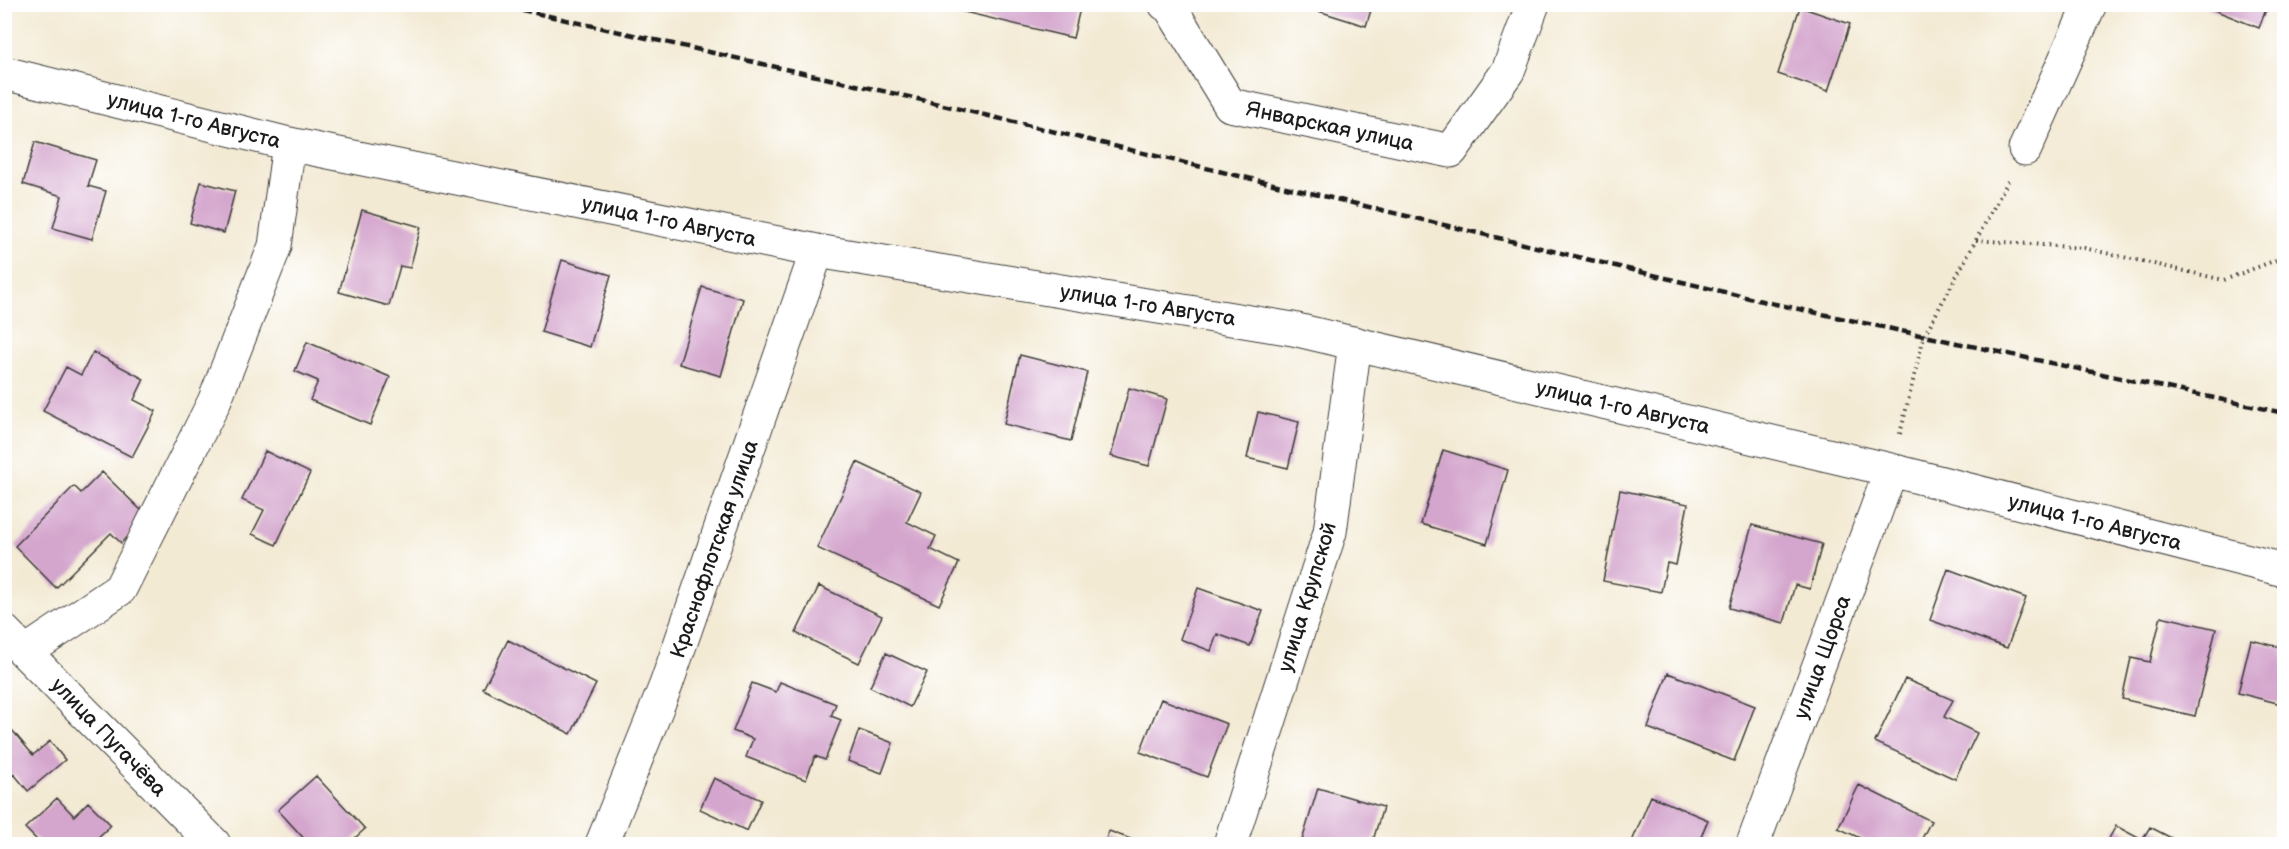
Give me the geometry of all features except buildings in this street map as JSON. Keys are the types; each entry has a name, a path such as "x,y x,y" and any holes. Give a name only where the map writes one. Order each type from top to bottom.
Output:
{"street":[{"name":"Январская улица","path":"1165,4 1170,7 1230,105 1450,151 1508,71 1533,4"},
{"path":"2025,149 2090,4"},
{"name":"улица 1-го Августа","path":"4,73 289,144 817,251 1293,329 1891,470 2284,570"},
{"path":"15,641 120,589 214,402 275,246 289,144"},
{"name":"Краснофлотская улица","path":"602,844 666,685 817,251"},
{"name":"улица Крупской","path":"1230,844 1330,532 1355,343"},
{"name":"улица Щорса","path":"1753,844 1891,470"},
{"name":"улица Пугачёва","path":"15,641 214,844"}],"path":[{"path":"1891,470 1924,336 2025,149"},
{"path":"1976,240 2084,248 2224,280 2284,257"}],"railway":[{"path":"495,4 901,95 1766,302 2284,413"}]}
